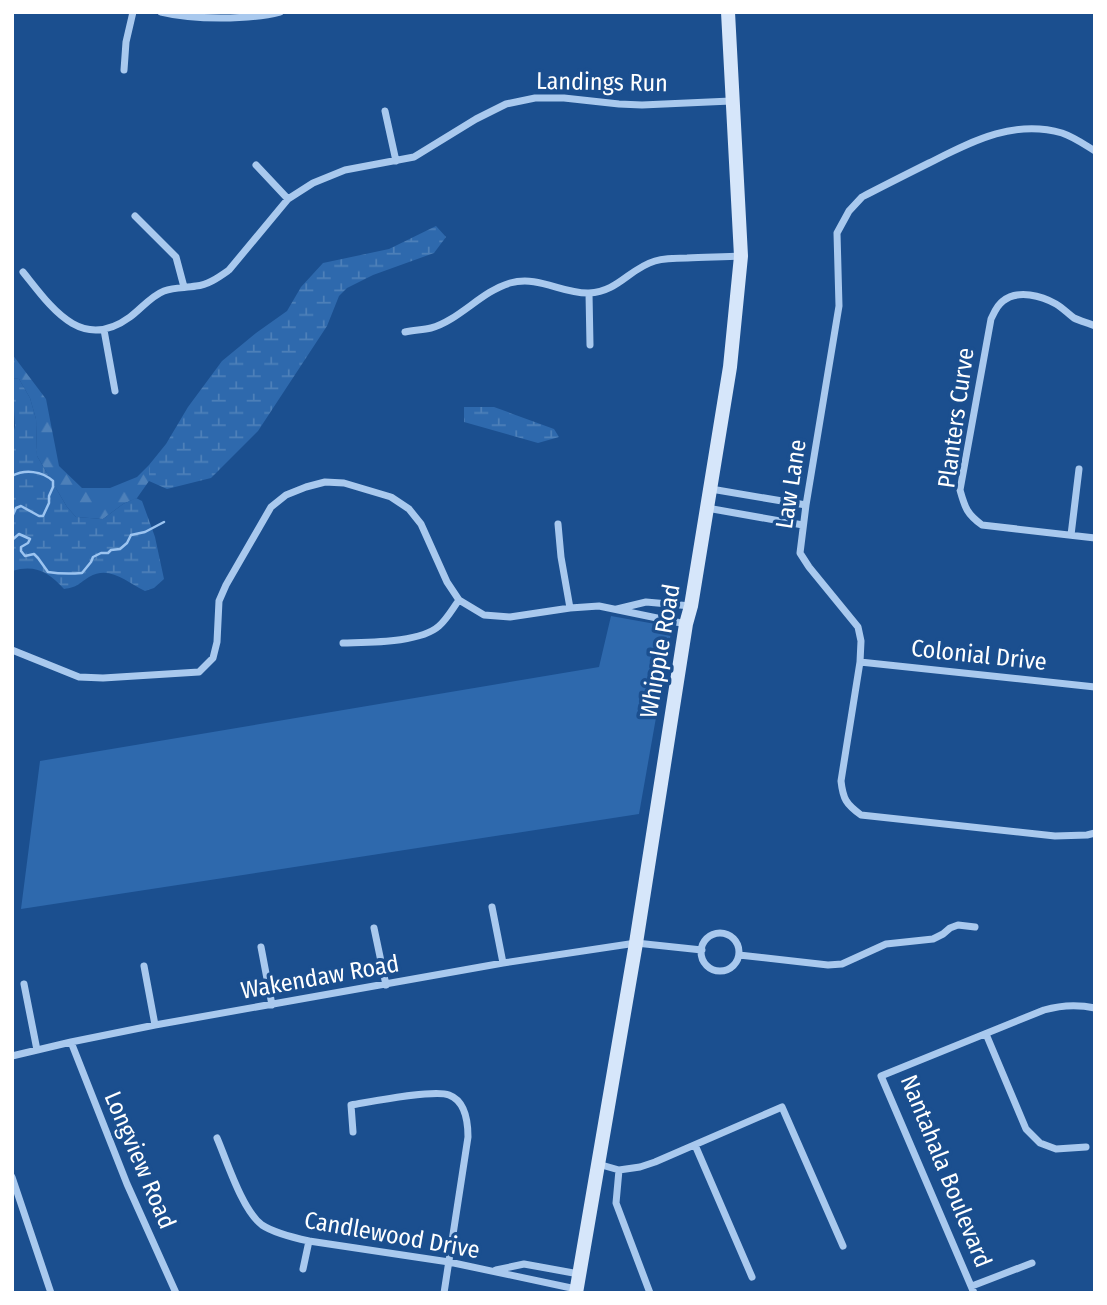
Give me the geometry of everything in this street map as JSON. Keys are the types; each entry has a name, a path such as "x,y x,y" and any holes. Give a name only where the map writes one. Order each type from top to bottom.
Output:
{"main road":[{"name":"Whipple Road","path":"576,1291 730,367 741,256 728,12"}],"street":[{"path":"124,70 126,42 133,12"},
{"path":"161,12 253,17 280,12"},
{"name":"Landings Run","path":"104,330 128,318 163,292 196,287 218,278 229,270 288,199 313,183 345,170 414,157 506,104 535,98 642,105 732,101"},
{"path":"385,111 396,161"},
{"name":"Law Lane","path":"1095,151 1063,133 1036,129 999,133 974,141 862,197 849,211 837,233 839,306 800,553 858,626 861,641 841,781 843,796 850,807 861,815 1055,836 1095,833"},
{"path":"256,165 288,199"},
{"path":"135,216 176,257 184,287"},
{"path":"405,331 442,324 495,289 512,283 546,283 589,293 609,289 642,266 656,260 741,256"},
{"path":"23,272 63,318 88,329 104,330 115,391"},
{"path":"589,293 590,345"},
{"name":"Planters Curve","path":"1095,326 1073,317 1044,298 1032,295 1004,300 996,309 991,319 960,490 964,507 982,525 1095,538"},
{"path":"1071,535 1079,469"},
{"path":"12,650 79,677 199,672 213,658 217,642 219,601 271,507 286,495 306,486 325,482 344,483 391,497 409,509 421,524 447,582 459,600 484,615 510,617 599,606 686,624"},
{"path":"711,489 806,505"},
{"path":"707,508 803,525"},
{"path":"558,524 570,608"},
{"path":"344,643 417,637 439,626 459,600"},
{"path":"617,609 646,601 691,606"},
{"name":"Colonial Drive","path":"860,662 1095,687"},
{"path":"492,907 503,963"},
{"path":"739,955 828,965 842,964 886,944 933,939 958,925 975,927"},
{"path":"374,928 386,985"},
{"path":"723,934 734,939 739,955 733,966 715,971 704,963 702,950 707,939 723,934"},
{"name":"Wakendaw Road","path":"12,1056 155,1025 503,963 636,943 702,950"},
{"path":"261,947 272,1005"},
{"path":"144,966 155,1025"},
{"path":"24,984 37,1050"},
{"name":"Nantahala Boulevard","path":"973,1289 881,1076 1058,1006 1095,1008"},
{"path":"986,1034 1026,1129 1040,1143 1056,1149 1086,1147"},
{"name":"Longview Road","path":"71,1042 127,1184 176,1293"},
{"path":"353,1132 351,1105 432,1093 449,1095 461,1106 468,1120 468,1137 444,1293"},
{"path":"598,1164 619,1170 640,1167 782,1107 843,1246"},
{"name":"Candlewood Drive","path":"217,1138 247,1207 262,1225 289,1237 449,1262 576,1291"},
{"path":"695,1145 752,1277"},
{"path":"619,1170 616,1203 650,1293"},
{"path":"12,1177 51,1293"},
{"path":"303,1269 309,1241"},
{"path":"973,1289 1032,1263"},
{"name":"Candlewood Drive","path":"492,1271 524,1264 579,1274"}],"green space":[{"path":"436,226 446,237 434,253 373,275 347,288 339,296 327,326 258,431 211,478 167,489 149,481 149,465 222,361 287,311 301,287 323,263 389,249"},
{"path":"12,354 46,399 59,466 82,488 110,488 137,477 149,465 149,481 137,498 123,504 103,519 76,517 67,507 37,456 36,419 30,398 19,379 12,378"},
{"path":"12,378 19,379 30,398 36,419 37,456 67,507 76,517 103,519 136,498 142,501 155,537 164,579 154,588 145,591 118,576 104,573 64,589 41,571 28,568 12,571 12,438 15,426"},
{"path":"464,407 494,407 554,429 559,437 538,443 464,422"},
{"path":"611,616 672,627 639,814 21,909 40,761 599,667"}],"waterway":[{"path":"12,476 33,472 53,481 49,503 43,516 21,506 16,508 12,517"},
{"path":"12,540 19,534 30,539 21,547 21,551 25,556 34,554 48,572 82,573 93,557 120,549 131,535 145,532 164,522"}]}
